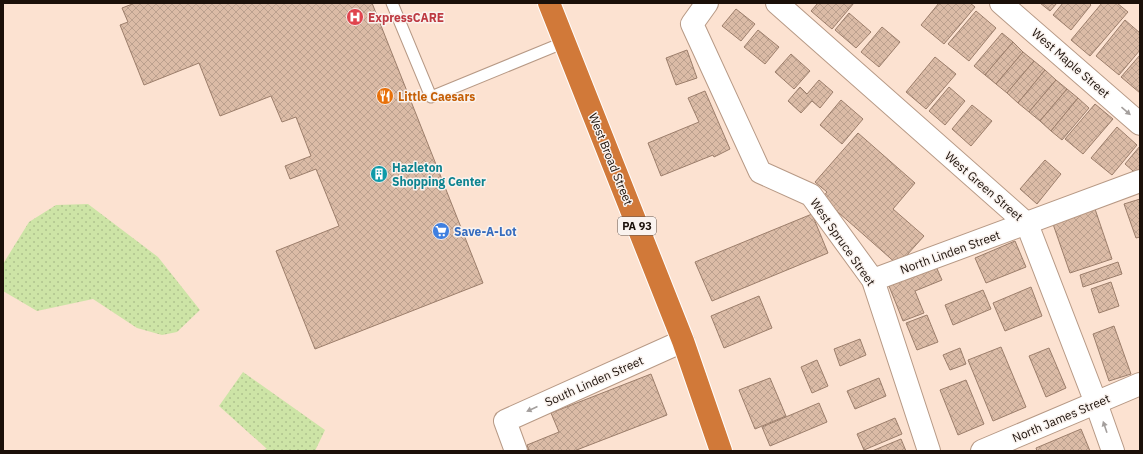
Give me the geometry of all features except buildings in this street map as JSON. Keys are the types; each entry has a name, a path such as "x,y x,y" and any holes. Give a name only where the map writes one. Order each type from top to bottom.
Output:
{"highway":[{"name":"West Broad Street","path":"549,3 683,341 721,451"}],"street":[{"name":"West Spruce Street","path":"707,3 692,24 760,172 811,195 873,280 929,451"},
{"name":"West Green Street","path":"777,3 1027,224 1113,451"},
{"name":"West Maple Street","path":"1001,3 1140,124"},
{"name":"North Linden Street","path":"873,280 1140,181"},
{"name":"South Linden Street","path":"516,451 506,421 683,341"},
{"name":"North James Street","path":"982,451 1140,384"}],"lane":[{"path":"392,3 431,97 564,42"}],"green space":[{"path":"88,204 158,257 200,310 177,332 162,335 137,328 93,299 37,311 3,291 3,264 29,222 56,205"},
{"path":"243,372 325,430 315,451 259,451 267,449 219,406"}],"place":[{"name":"ExpressCARE","path":"355,17"},
{"name":"Little Caesars","path":"385,96"},
{"name":"Hazleton Shopping Center","path":"379,174"},
{"name":"Save-A-Lot","path":"441,231"}]}
